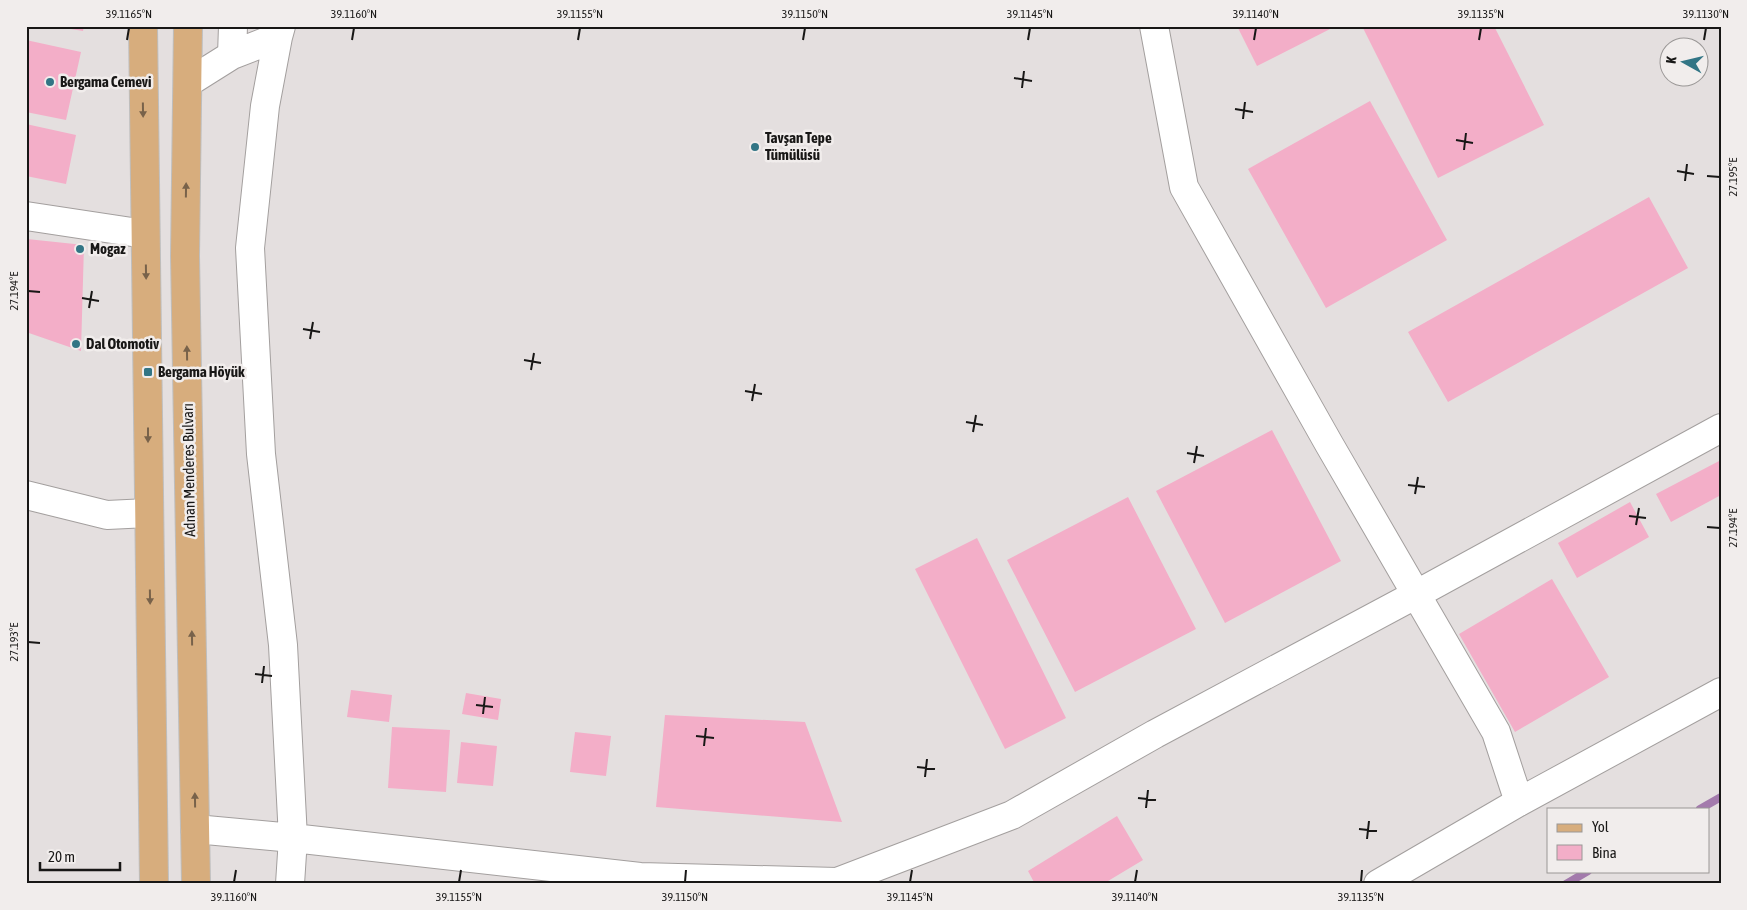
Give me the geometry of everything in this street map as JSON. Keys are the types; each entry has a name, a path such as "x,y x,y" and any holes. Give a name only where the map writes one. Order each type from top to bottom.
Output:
{"main road":[{"path":"143,26 154,884"},
{"name":"Adnan Menderes Bulvarı","path":"188,26 189,82 185,256 196,884"}],"street":[{"path":"232,55 233,26"},
{"path":"1154,26 1184,187 1415,595 1496,732 1519,802"},
{"path":"189,82 232,55 279,32"},
{"path":"279,32 265,106 250,248 261,454 283,645 293,838 290,884"},
{"path":"26,216 145,234"},
{"path":"195,830 293,838 640,877 838,883 1012,815 1164,729 1721,428"},
{"path":"26,494 107,514 148,513"},
{"path":"1378,884 1519,802 1721,692"}],"building":[{"path":"59,26 84,26 83,31"},
{"path":"1237,26 1336,26 1257,66"},
{"path":"1362,26 1494,26 1544,125 1438,178"},
{"name":"Bergama Cemevi","path":"26,40 81,52 66,120 26,112"},
{"path":"1370,101 1447,240 1326,308 1248,169"},
{"path":"26,124 76,135 66,184 26,176"},
{"path":"1649,197 1688,268 1448,402 1408,332"},
{"path":"27,239 84,245 81,351 26,332"},
{"path":"1272,430 1341,561 1225,623 1156,491"},
{"path":"1721,460 1721,495 1671,522 1656,494"},
{"path":"1128,497 1196,629 1075,692 1007,560"},
{"path":"1630,502 1649,537 1577,578 1558,543"},
{"path":"977,538 1066,718 1005,749 915,569"},
{"path":"1552,579 1609,677 1515,732 1459,634"},
{"path":"351,690 392,695 389,722 347,717"},
{"path":"466,693 501,699 498,720 462,714"},
{"path":"665,715 805,722 842,822 656,807"},
{"path":"392,727 450,730 446,792 388,788"},
{"path":"575,732 611,736 606,776 570,772"},
{"path":"461,742 497,746 493,786 457,783"},
{"path":"1117,816 1143,860 1103,884 1035,884 1028,871"}],"waterway":[{"path":"1702,808 1721,797"},
{"path":"1566,884 1586,872"}],"place":[{"name":"Bergama Cemevi","path":"50,82"},
{"name":"Tavşan Tepe Tümülüsü","path":"755,147"},
{"name":"Mogaz","path":"80,249"},
{"name":"Dal Otomotiv","path":"76,344"},
{"name":"Bergama Höyük","path":"148,372"}]}
